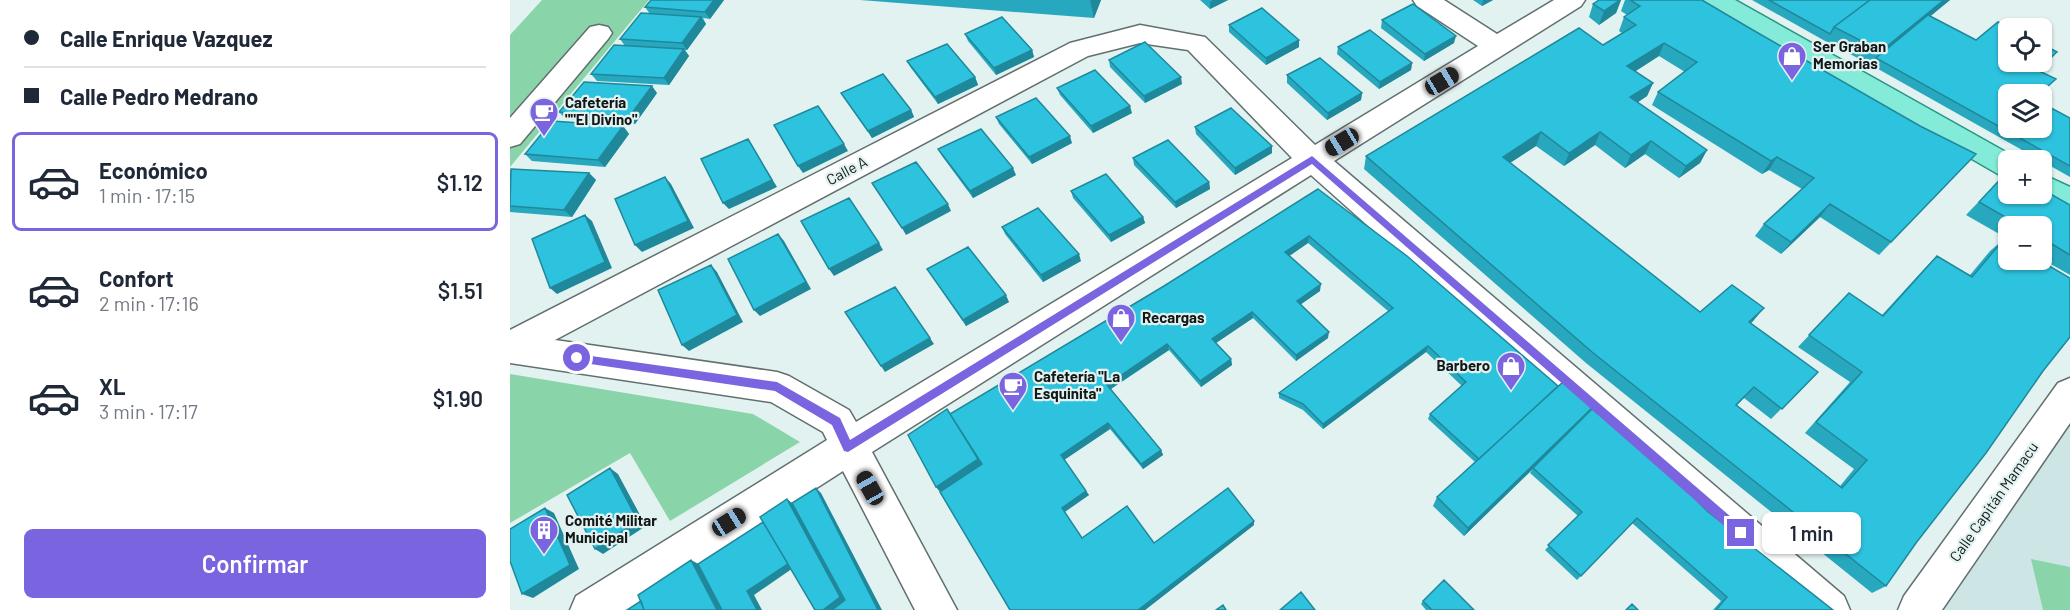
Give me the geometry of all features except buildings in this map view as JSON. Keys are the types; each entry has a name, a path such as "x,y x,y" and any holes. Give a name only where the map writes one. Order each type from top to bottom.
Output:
{"main road":[{"path":"1716,0 1998,160"},
{"path":"2052,191 2070,201"}],"street":[{"path":"1426,0 1498,47"},
{"path":"590,610 848,447 1572,0"},
{"path":"510,137 599,33"},
{"name":"Calle A","path":"510,348 1079,49 1140,34 1196,43 1312,159"},
{"path":"1312,159 1830,610"},
{"path":"510,348 777,387 836,421 936,610"},
{"name":"Calle Capitán Mamacu","path":"1918,610 2070,394"}],"shaded area":[{"path":"2070,394 2070,610 1918,610"}],"green space":[{"path":"542,0 649,0 510,167 510,35"},
{"path":"510,374 753,414 800,442 670,521 630,453 510,523"},
{"path":"2031,559 2070,567 2070,610 2043,610"}],"place":[{"name":"Ser Graban Memorias","path":"1792,82"},
{"name":"Cafetería \"\"El Divino\"","path":"544,138"},
{"name":"Recargas","path":"1121,344"},
{"name":"Barbero","path":"1511,392"},
{"name":"Cafetería \"La Esquinita\"","path":"1013,412"},
{"name":"Comité Militar Municipal","path":"544,556"}],"route":[{"path":"577,358 777,387 836,421 848,447 1312,159 1741,533"}]}
